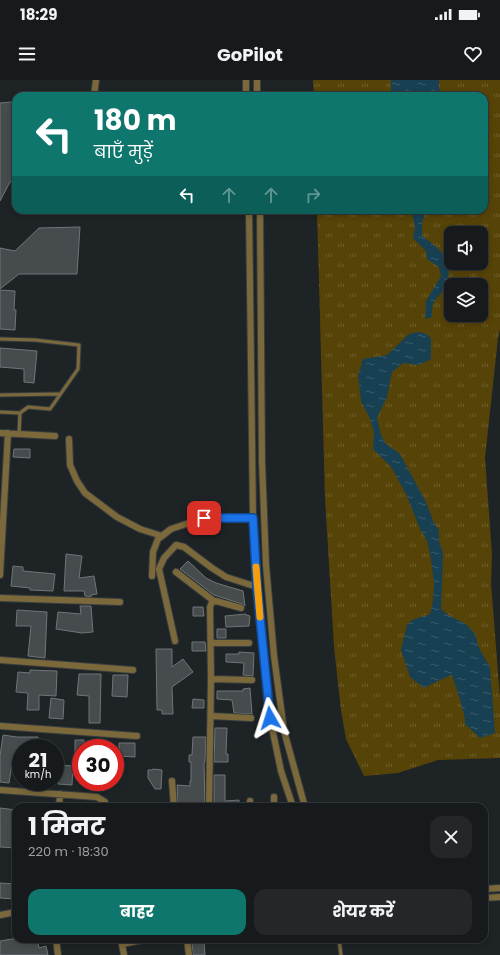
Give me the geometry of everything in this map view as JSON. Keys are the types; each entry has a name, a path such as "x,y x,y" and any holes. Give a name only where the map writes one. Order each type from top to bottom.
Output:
{"street":[{"path":"94,92 96,80"},
{"path":"246,80 246,92"},
{"path":"257,80 257,92"},
{"path":"249,214 253,518 257,587 270,718 281,771 292,803"},
{"path":"260,214 262,462 269,598 274,656 284,731 304,803"},
{"path":"250,237 261,236"},
{"path":"0,433 55,436"},
{"path":"0,575 8,433"},
{"path":"69,439 70,465 77,481 85,493 123,520 140,529 162,536"},
{"path":"152,576 153,552 158,539 171,529 204,518 253,518"},
{"path":"175,641 159,569 164,558 176,545 184,546 226,577 257,587"},
{"path":"176,572 214,601 241,608"},
{"path":"0,598 120,602"},
{"path":"258,598 269,598"},
{"path":"209,803 211,716 210,607 214,601"},
{"path":"211,643 249,643"},
{"path":"0,660 133,670"},
{"path":"211,679 252,680"},
{"path":"211,716 251,718"},
{"path":"0,726 137,736"},
{"path":"172,781 174,803"},
{"path":"0,790 97,797 105,803"},
{"path":"59,803 60,794"},
{"path":"274,797 274,803"},
{"path":"488,889 500,888"},
{"path":"488,898 500,897"},
{"path":"0,915 12,913"},
{"path":"56,943 58,955"},
{"path":"122,943 124,955"},
{"path":"188,943 190,955"}],"lane":[{"path":"0,339 35,340 79,345 78,368 50,409 28,407 20,413 0,412"},
{"path":"0,395 60,394"},
{"path":"19,434 20,413"},
{"path":"340,943 341,955"}],"green space":[{"path":"313,80 500,80 500,329 485,458 492,554 491,583 500,699 500,758 438,760 398,773 364,776 346,739 341,710 334,647 325,498 317,214 488,214 488,92 314,92"}],"water":[{"path":"391,80 439,80 439,89 442,92 391,92"},
{"path":"413,214 425,214 422,223 422,236 441,252 444,256 444,270 449,270 449,272 448,278 444,278 444,289 433,304 432,317 425,319 426,301 441,276 439,267 427,259 426,251 413,238 415,227"},
{"path":"418,332 427,334 431,339 431,359 419,365 403,363 392,372 387,397 377,418 381,435 386,444 400,454 426,502 434,523 439,530 439,541 443,553 441,609 448,615 466,624 475,634 479,648 490,667 495,733 480,738 465,724 460,700 452,675 424,688 410,677 401,650 407,625 412,620 430,614 433,601 434,584 431,559 427,540 420,529 407,496 392,468 373,449 374,432 370,419 361,401 358,376 363,359 387,355 409,334"}],"building":[{"path":"12,102 12,181 0,201 0,103"},
{"path":"80,227 77,274 19,274 0,289 0,248 15,251 39,228"},
{"path":"0,290 15,291 15,330 0,329"},
{"path":"0,348 37,351 34,383 24,382 24,369 0,367"},
{"path":"14,449 30,449 30,458 13,457"},
{"path":"66,554 82,556 79,578 94,576 97,594 91,595 91,597 85,596 84,591 64,591"},
{"path":"188,561 206,578 216,583 243,591 245,606 214,595 180,569"},
{"path":"13,566 23,567 23,571 55,574 53,591 30,590 30,588 11,586"},
{"path":"80,606 91,606 93,632 82,633 56,629 58,612 81,614"},
{"path":"193,607 203,607 204,616 193,616"},
{"path":"17,610 47,612 45,658 28,656 31,626 16,626"},
{"path":"246,614 250,616 249,626 226,627 225,616"},
{"path":"217,629 226,629 226,638 217,638"},
{"path":"192,642 205,642 206,651 192,651"},
{"path":"156,649 172,649 172,667 183,659 193,672 172,687 173,714 162,714 162,710 157,710"},
{"path":"239,652 254,653 253,676 243,675 244,663 226,662 226,654 239,654"},
{"path":"30,670 57,671 56,696 39,695 39,710 27,710 28,693 16,692 18,672 30,673"},
{"path":"79,674 101,674 100,723 89,723 89,696 77,695"},
{"path":"113,675 128,675 127,697 112,696"},
{"path":"250,688 252,714 234,713 232,700 217,699 217,691 243,691 243,689"},
{"path":"51,698 64,700 63,719 49,718"},
{"path":"193,699 204,700 204,708 192,708"},
{"path":"215,728 227,728 226,754 228,754 228,762 214,762"},
{"path":"3,735 38,737 38,739 12,739 12,764 9,783 0,782 0,756"},
{"path":"193,737 206,737 204,763 205,803 178,803 177,785 190,786 191,762 189,762 189,755 192,755"},
{"path":"124,743 135,743 135,757 124,756"},
{"path":"64,765 72,766 72,785 64,784"},
{"path":"148,770 162,770 161,789 155,789 148,778"},
{"path":"214,775 225,775 225,801 239,800 239,803 214,803"},
{"path":"0,808 12,810 12,848 0,847"},
{"path":"0,883 12,884 12,899 0,898"},
{"path":"12,939 12,943 38,943 39,948 46,946 48,955 0,955 0,941"},
{"path":"192,943 204,943 205,955 193,955"}],"slow traffic":[{"path":"256,567 260,617"}],"route":[{"path":"204,518 253,518 257,587 270,718"}]}
